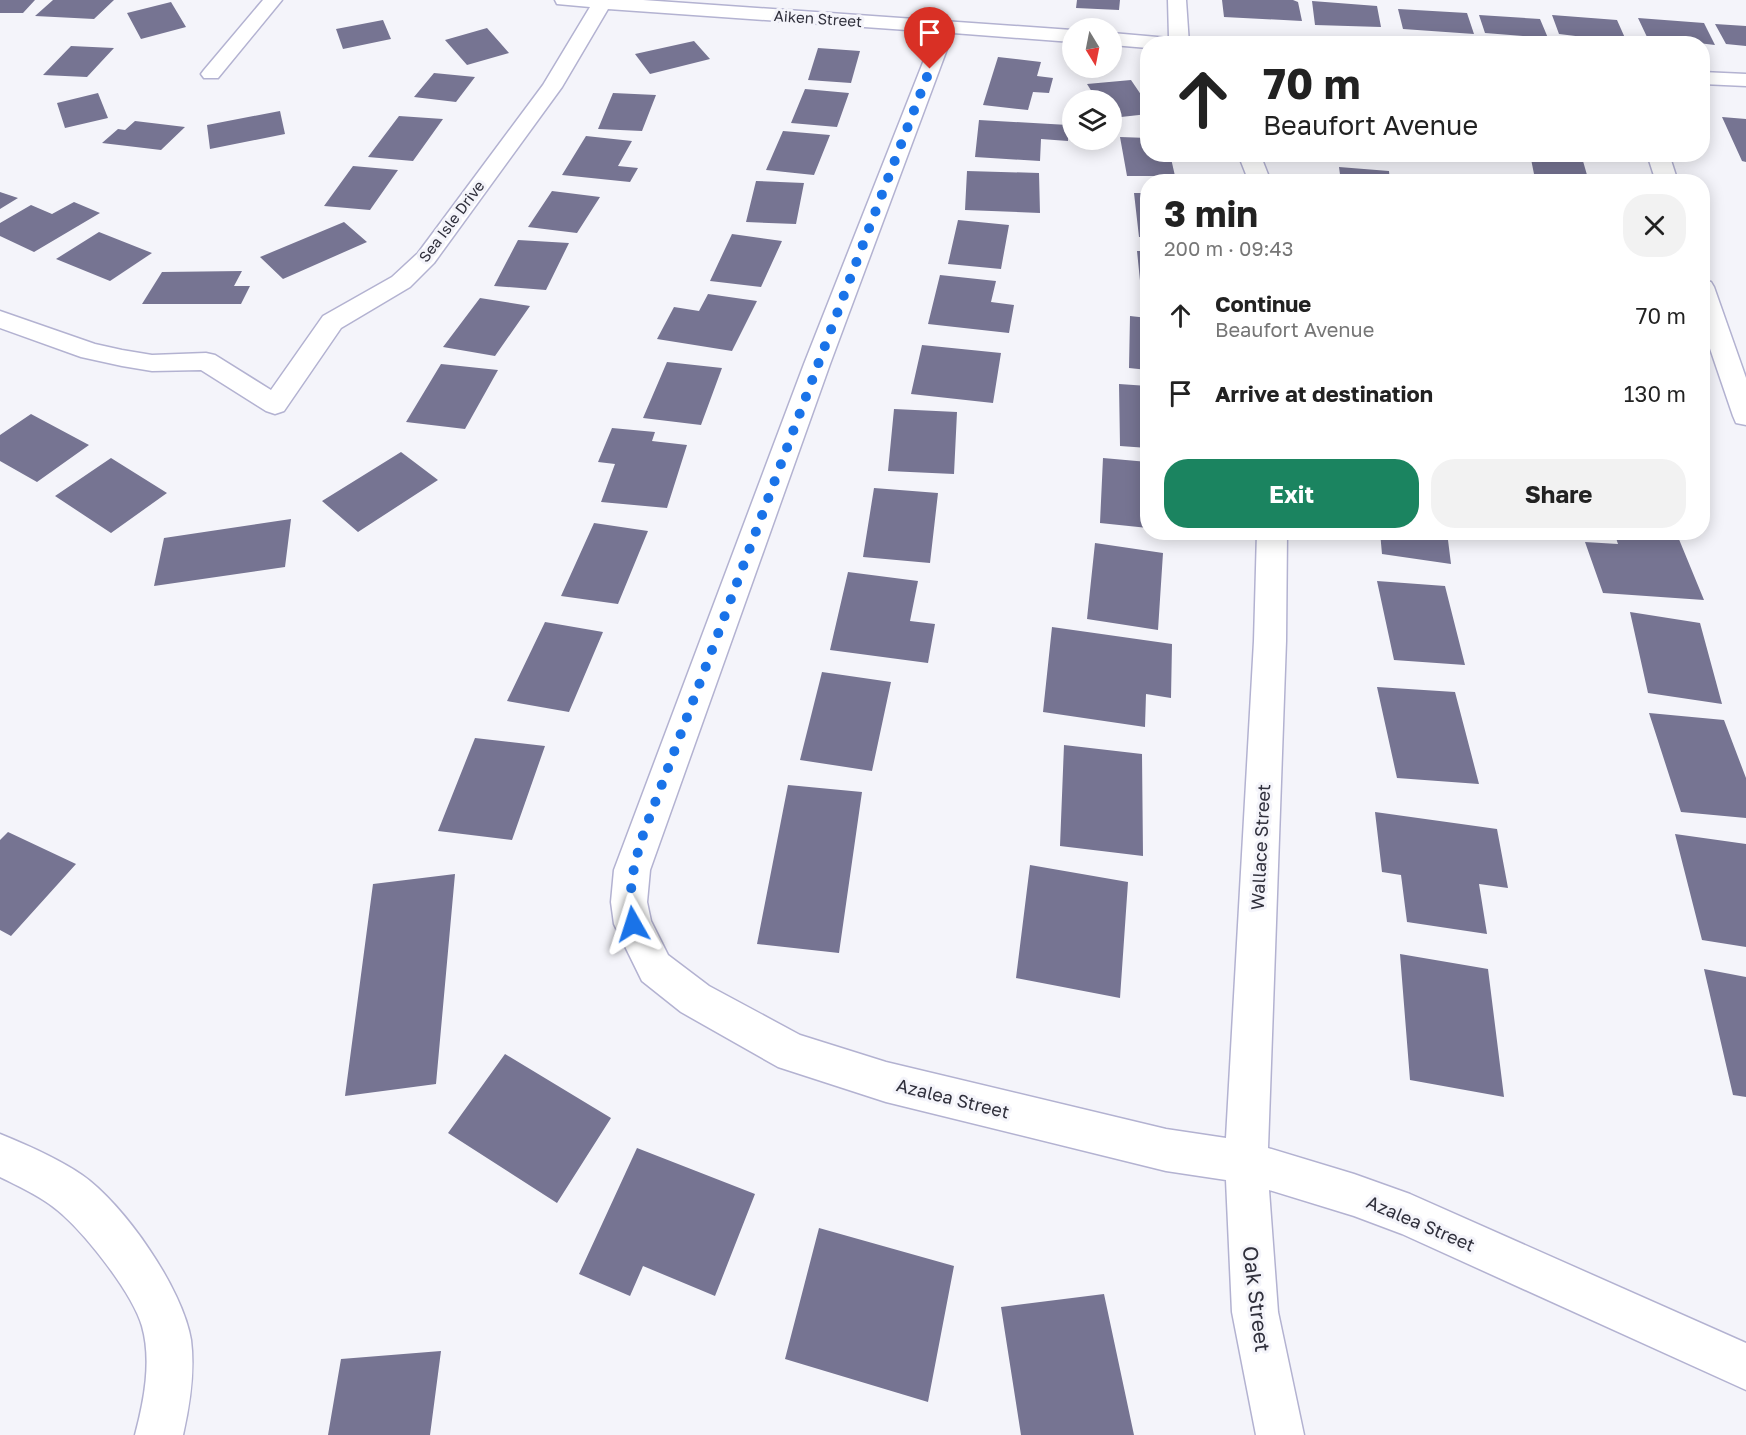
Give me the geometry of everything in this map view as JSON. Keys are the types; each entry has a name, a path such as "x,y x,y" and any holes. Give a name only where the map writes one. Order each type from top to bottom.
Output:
{"street":[{"path":"211,74 273,0"},
{"name":"Aiken Street","path":"564,0 1062,35"},
{"path":"1177,0 1179,36"},
{"name":"Sea Isle Drive","path":"0,320 90,351 122,358 152,363 206,361 275,405 332,322 401,282 426,258 552,87 602,3"},
{"name":"Azalea Street","path":"946,27 817,364 632,870 629,902 633,924 655,968 695,999 792,1053 886,1082 1166,1150 1246,1162 1354,1195 1410,1216 1746,1367"},
{"path":"1122,40 1140,41"},
{"path":"1710,78 1746,80"},
{"path":"1710,311 1746,416"},
{"name":"Wallace Street","path":"1246,1162 1269,652 1272,540"},
{"path":"0,1155 72,1194 126,1254 153,1297 165,1327 169,1376 159,1435"},
{"name":"Oak Street","path":"1246,1162 1250,1260 1255,1312 1280,1435"}],"building":[{"path":"0,0 35,0 23,13 0,13"},
{"path":"53,0 114,0 94,19 35,16"},
{"path":"1077,0 1120,0 1119,10 1076,8"},
{"path":"1222,0 1293,0 1298,2 1302,21 1224,17"},
{"path":"1312,1 1377,6 1381,27 1315,25"},
{"path":"171,2 186,27 141,39 127,13"},
{"path":"1398,9 1467,13 1474,34 1403,29"},
{"path":"1479,15 1540,19 1547,36 1523,36 1485,33"},
{"path":"1552,15 1617,20 1624,36 1575,36 1559,34"},
{"path":"1638,18 1704,23 1715,45 1710,44 1710,36 1647,36"},
{"path":"383,20 391,39 343,49 336,29"},
{"path":"1715,24 1746,26 1746,46 1726,44"},
{"path":"487,28 509,53 467,65 445,40"},
{"path":"694,41 710,59 650,74 635,54"},
{"path":"71,46 114,48 87,77 43,75"},
{"path":"818,48 860,51 851,83 808,80"},
{"path":"998,57 1041,62 1037,76 1053,78 1049,93 1033,92 1028,110 983,105"},
{"path":"434,73 475,77 456,102 414,97"},
{"path":"1131,80 1140,93 1140,115 1122,117 1122,90 1091,90 1087,84"},
{"path":"805,89 849,93 837,127 791,123"},
{"path":"98,93 108,118 65,128 57,103"},
{"path":"613,93 656,95 642,131 598,129"},
{"path":"280,111 285,134 210,149 207,125"},
{"path":"399,116 443,119 413,161 368,157"},
{"path":"1722,117 1746,119 1746,162 1742,161"},
{"path":"979,120 1062,125 1062,141 1041,139 1040,161 975,157"},
{"path":"135,121 185,127 161,150 102,143 118,129 125,130"},
{"path":"783,131 830,135 814,175 766,170"},
{"path":"586,136 632,141 618,166 638,168 630,182 562,175"},
{"path":"1122,137 1140,138 1140,162 1172,162 1175,174 1140,174 1140,176 1127,176"},
{"path":"1532,162 1583,162 1587,174 1534,174"},
{"path":"353,166 398,170 370,210 324,206"},
{"path":"1339,167 1389,171 1389,174 1340,174"},
{"path":"967,171 1039,173 1040,213 965,210"},
{"path":"756,181 804,183 796,224 746,222"},
{"path":"552,191 600,197 577,233 528,227"},
{"path":"0,192 18,198 0,209"},
{"path":"1134,193 1140,193 1139,237"},
{"path":"74,202 100,213 34,252 0,236 0,223 31,205 52,214"},
{"path":"958,220 1009,225 1001,269 948,264"},
{"path":"344,222 367,242 283,279 260,257"},
{"path":"99,232 152,253 110,281 56,259"},
{"path":"732,234 782,241 761,287 710,281"},
{"path":"518,240 569,243 546,290 494,286"},
{"path":"1137,251 1140,251 1140,280"},
{"path":"242,271 234,286 250,286 241,304 142,304 162,272"},
{"path":"940,275 996,281 991,302 1014,305 1009,333 928,324"},
{"path":"708,294 757,301 732,351 657,339 674,307 699,311"},
{"path":"480,298 530,306 495,356 443,347"},
{"path":"1130,316 1140,317 1140,369 1129,368"},
{"path":"922,345 1001,353 993,403 911,394"},
{"path":"667,362 722,368 701,425 643,418"},
{"path":"441,364 498,370 465,429 406,422"},
{"path":"1119,384 1140,385 1140,447 1120,446"},
{"path":"894,409 957,412 954,474 888,471"},
{"path":"31,414 89,445 37,482 0,461 0,435"},
{"path":"612,428 655,432 652,441 687,445 667,508 601,502 615,464 598,462"},
{"path":"401,452 438,480 358,532 322,501"},
{"path":"111,458 167,493 111,533 55,496"},
{"path":"1103,458 1140,461 1140,527 1100,523"},
{"path":"874,488 938,493 930,563 863,557"},
{"path":"291,519 285,567 154,586 164,538"},
{"path":"594,523 648,531 618,604 561,596"},
{"path":"1381,540 1448,540 1451,564 1382,554"},
{"path":"1617,540 1679,540 1704,600 1603,593 1585,542 1618,544"},
{"path":"1095,543 1163,553 1158,630 1087,619"},
{"path":"848,572 918,581 910,621 935,624 928,663 830,650"},
{"path":"1377,581 1445,586 1465,665 1394,660"},
{"path":"1630,612 1700,623 1722,704 1648,693"},
{"path":"545,622 603,632 569,712 507,701"},
{"path":"1052,627 1172,644 1171,698 1146,694 1145,727 1043,712"},
{"path":"822,672 891,682 872,771 800,760"},
{"path":"1377,687 1455,692 1479,784 1397,778"},
{"path":"1649,713 1724,720 1746,778 1746,818 1681,812"},
{"path":"475,738 545,746 512,840 438,831"},
{"path":"1064,745 1142,754 1143,856 1060,846"},
{"path":"788,785 862,792 839,953 757,944"},
{"path":"1375,812 1497,829 1508,888 1479,884 1487,934 1407,922 1401,875 1382,872"},
{"path":"8,832 76,864 11,936 0,930 0,840"},
{"path":"1675,834 1746,844 1746,947 1702,940"},
{"path":"1030,865 1128,882 1120,998 1016,978"},
{"path":"455,874 436,1084 345,1096 373,884"},
{"path":"1400,954 1488,969 1504,1097 1410,1080"},
{"path":"1704,969 1746,977 1746,1097 1733,1095"},
{"path":"505,1054 611,1118 557,1203 448,1133"},
{"path":"637,1148 755,1194 715,1296 643,1266 630,1296 579,1274"},
{"path":"819,1228 954,1266 928,1402 785,1359"},
{"path":"1104,1294 1134,1435 1021,1435 1001,1307"},
{"path":"441,1351 430,1435 328,1435 341,1359"}],"route":[{"path":"633,924 629,902 632,870 644,832 774,486 817,364 930,69"}]}
